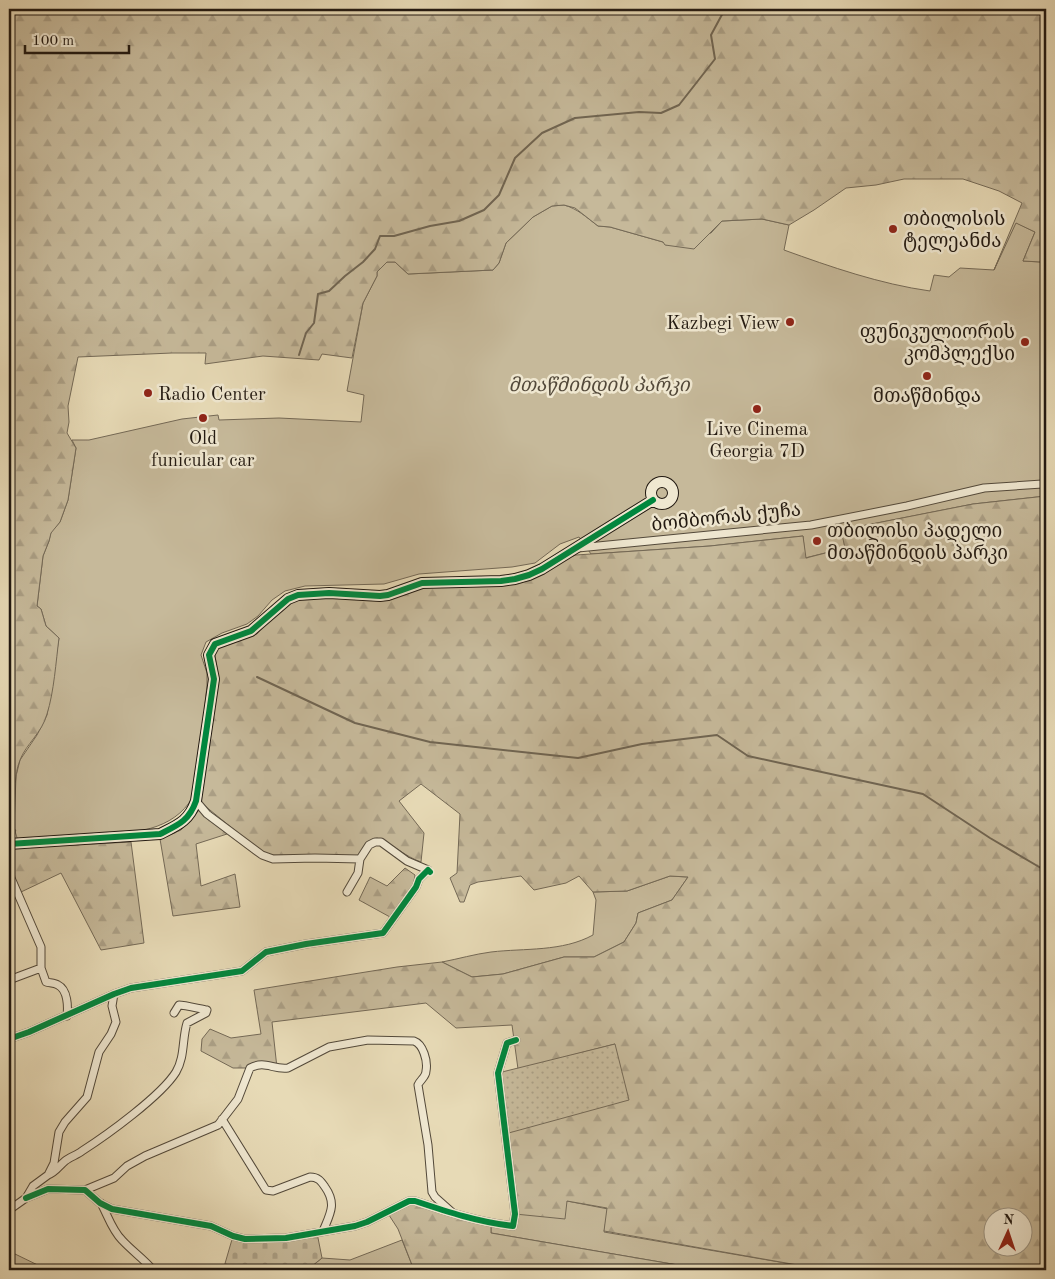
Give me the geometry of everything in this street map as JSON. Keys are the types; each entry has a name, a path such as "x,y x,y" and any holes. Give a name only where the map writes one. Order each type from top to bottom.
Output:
{"street":[{"name":"ბომბორას ქუჩა","path":"9,844 160,834 179,825 192,812 196,801 214,679 209,655 215,644 251,631 288,599 298,595 329,593 380,596 422,583 515,579 542,569 575,549 811,524 907,506 984,488 1042,484"},
{"path":"575,549 653,500"},
{"path":"196,801 208,814 262,855 273,859 360,859"},
{"path":"9,1039 131,988 242,970 266,952 383,933 416,887 419,879 429,871 407,861 378,842 369,845 360,859 358,873 347,892"},
{"path":"9,867 11,878 41,947 41,968 46,982 57,985 64,990 67,1000 67,1016"},
{"path":"9,980 41,968"},
{"path":"48,1175 54,1163 59,1132 65,1122 87,1097 99,1052 114,1029 116,1022 112,1000 114,994"},
{"path":"26,1198 33,1186 56,1171 65,1161 83,1151 150,1100 171,1079 181,1061 187,1023 206,1013 207,1010 179,1005 174,1013"},
{"path":"9,1210 26,1198 48,1189 85,1190 104,1183 114,1178 127,1166 145,1156 218,1125 238,1099 250,1068 256,1065 266,1064 281,1069 288,1068 330,1047 368,1040 418,1042 421,1046 427,1070 418,1086 428,1145 432,1192 435,1197 457,1216"},
{"path":"85,1190 100,1203 112,1209 211,1226 245,1239 286,1238 355,1226 409,1201 457,1216 491,1224 513,1226 516,1214 498,1073 507,1044 516,1040"},
{"path":"222,1119 266,1190 273,1191 310,1177 320,1180 333,1200 323,1231"},
{"path":"100,1203 108,1215 112,1228 153,1270"}],"green space":[{"path":"9,9 1046,9 1046,259 1041,262 1023,261 1035,232 1016,223 994,270 1022,203 999,191 963,179 904,179 876,185 846,188 789,225 762,219 722,221 694,249 665,245 663,242 610,227 598,226 575,208 564,205 552,206 533,217 506,243 499,263 493,270 408,274 395,262 387,262 377,272 377,276 363,303 352,358 322,354 319,360 263,356 205,364 206,353 78,357 68,406 69,422 67,433 76,448 68,500 60,522 51,533 43,556 37,606 41,609 46,626 59,638 53,686 45,721 23,754 18,766 15,793 14,828 16,831 9,835"},
{"name":"მთაწმინდის პარკი","path":"564,205 578,211 598,226 610,227 663,242 666,245 711,233 722,221 762,219 789,225 784,250 838,269 911,288 930,291 934,275 949,277 960,268 994,270 1015,222 1035,232 1023,261 1041,262 1046,259 1046,496 973,504 842,530 845,548 805,558 803,536 710,546 591,554 579,537 560,544 535,563 512,567 419,574 384,584 305,586 285,591 272,600 258,616 247,624 222,633 206,642 201,655 207,673 207,686 199,766 193,795 180,813 163,824 144,830 18,841 14,828 16,776 20,760 37,735 47,715 59,638 46,626 41,609 37,606 43,556 51,532 60,522 68,500 76,448 72,440 89,440 182,419 218,415 219,420 279,418 361,422 364,395 347,391 363,303 377,276 377,272 387,262 395,262 408,274 493,270 499,263 506,243 533,217 552,206"},
{"path":"1046,496 1046,1270 826,1270 604,1231 607,1208 567,1201 565,1219 515,1214 505,1134 615,1044 518,1069 512,1025 456,1028 426,1003 272,1022 277,1068 233,1068 201,1051 202,1039 210,1029 231,1038 261,1034 254,990 397,967 442,962 472,977 503,974 564,957 594,957 624,942 636,923 638,913 672,900 688,877 670,876 627,891 593,892 579,876 566,883 534,890 521,876 478,882 470,885 464,902 460,902 450,878 457,873 460,814 421,784 399,801 424,833 421,862 377,838 368,842 359,856 271,855 260,851 199,801 219,680 215,656 217,649 224,644 257,634 271,617 293,601 306,597 334,598 421,586 492,583 576,555 710,546 803,536 806,558 845,548 841,530 973,504"},
{"path":"200,809 227,834 196,844 201,886 235,874 240,907 173,916 160,839 181,830"},
{"path":"131,842 144,943 101,950 61,873 21,892 9,858 11,848"},
{"path":"405,868 415,875 413,887 390,917 359,900 370,877 387,886"},
{"path":"670,876 688,877 672,900 638,913 636,923 624,942 594,957 564,957 503,974 472,977 442,962 491,952 556,947 581,940 593,935 596,900 593,892 627,891"},
{"path":"615,1044 629,1100 505,1134 498,1073"},
{"path":"409,1201 491,1224 491,1233 707,1270 414,1270 398,1229 387,1212"},
{"path":"567,1201 608,1209 604,1232 826,1270 707,1270 491,1233 491,1224 513,1226 515,1214"},
{"path":"317,1233 322,1258 307,1270 283,1270 266,1265 250,1270 224,1267 233,1236 245,1239"},
{"path":"402,1240 414,1270 307,1270 322,1258 350,1260"},
{"path":"9,1247 13,1253 48,1270 9,1270"}],"waterway":[{"path":"299,355 306,333 314,323 318,294 329,291 363,262 375,249 380,236 394,236 430,226 459,221 484,210 499,195 515,158 542,133 575,118 639,112 661,113 679,105 715,59 711,35 725,9"},
{"path":"257,677 355,723 430,742 578,758 642,744 717,735 748,756 923,794 990,838 1046,871"},
{"path":"9,1262 17,1270"}],"cycle path":[{"path":"9,844 160,834 182,822 190,813 196,801 214,679 209,655 215,644 251,631 288,599 298,595 329,593 380,596 422,583 515,579 542,569 653,500"},
{"path":"9,1039 131,988 242,971 266,952 383,933 416,887 419,879 428,870 430,872"},
{"path":"26,1198 48,1189 85,1190 100,1203 112,1209 211,1226 245,1239 286,1238 355,1226 409,1201 415,1201 475,1219 513,1226 515,1214 498,1073 507,1043 516,1040"}],"place":[{"name":"თბილისის ტელეანძა","path":"893,229"},
{"name":"Kazbegi View","path":"790,322"},
{"name":"ფუნიკულიორის კომპლექსი","path":"1025,342"},
{"name":"მთაწმინდა","path":"927,376"},
{"name":"Radio Center","path":"148,393"},
{"name":"Live Cinema Georgia 7D","path":"757,409"},
{"name":"Old funicular car","path":"203,418"},
{"name":"თბილისი პადელი მთაწმინდის პარკი","path":"817,541"}]}
